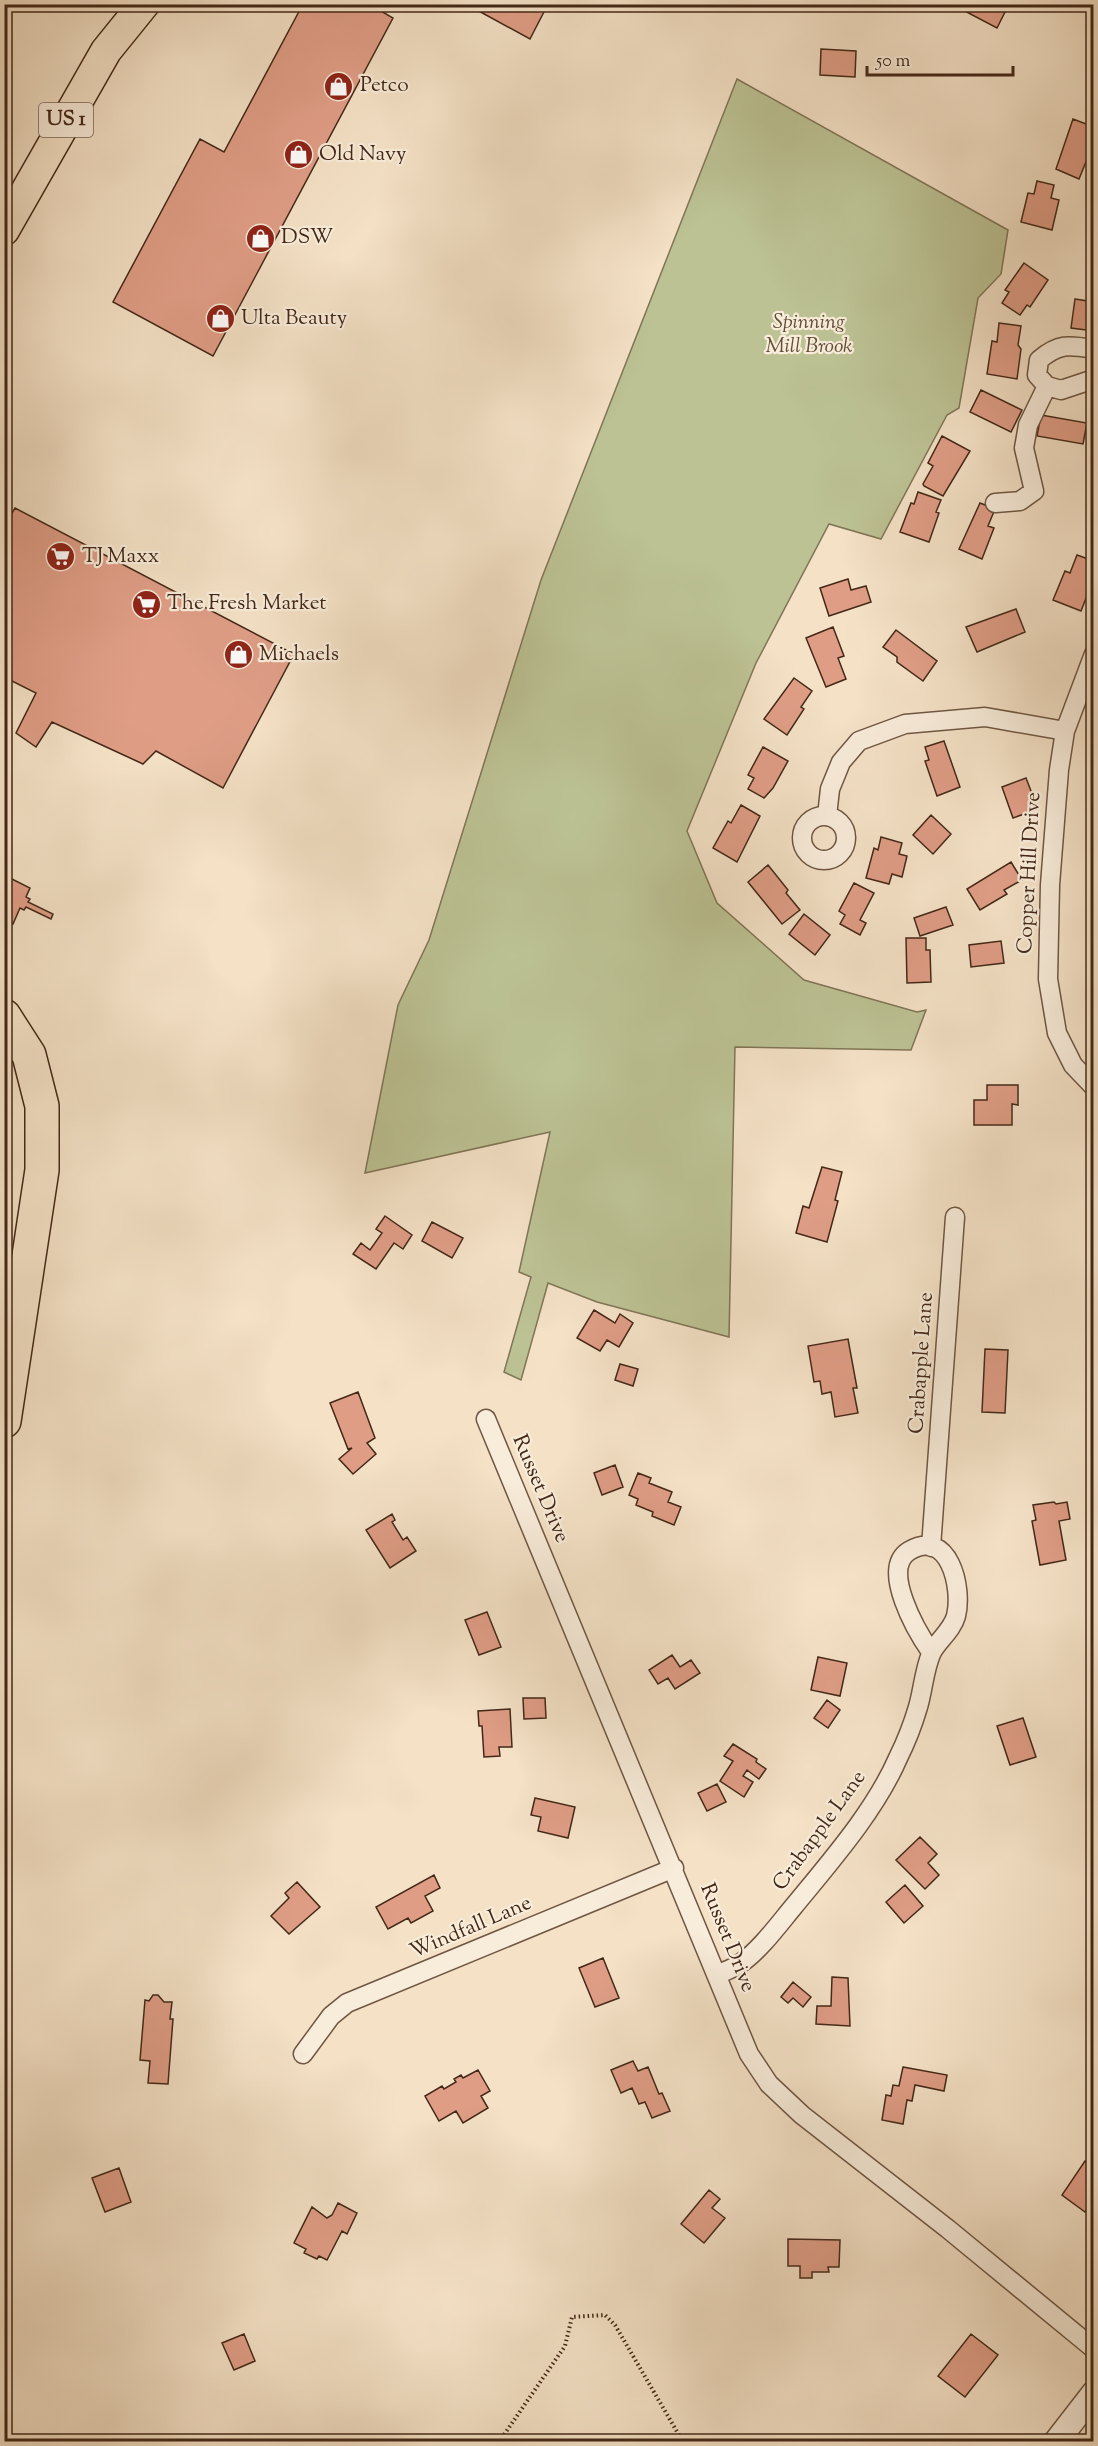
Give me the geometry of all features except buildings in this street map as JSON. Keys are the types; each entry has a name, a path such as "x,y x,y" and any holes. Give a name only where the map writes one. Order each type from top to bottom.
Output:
{"highway":[{"path":"4,1016 29,1055 42,1106 42,1170 4,1421"},
{"path":"4,1056 22,1099 24,1155 4,1285"}],"main road":[{"name":"US 1","path":"4,230 106,51 144,4"}],"street":[{"path":"1094,349 1068,345 1052,349 1039,360 1037,375 1047,387 1060,390 1094,379"},
{"path":"994,503 1020,501 1034,491 1024,448 1028,425 1047,387"},
{"name":"Copper Hill Drive","path":"1094,654 1065,731 1059,770 1048,979 1057,1033 1073,1065 1094,1087"},
{"path":"827,816 830,789 841,762 859,741 905,724 985,717 1065,731"},
{"name":"Crabapple Lane","path":"717,1975 742,1962 778,1926 870,1807 898,1760 918,1708 932,1652 956,1617 957,1584 951,1563 941,1551 931,1547 955,1217"},
{"name":"Russet Drive","path":"486,1419 674,1868 749,2054 769,2084 802,2115 948,2229 1094,2349"},
{"path":"931,1547 925,1545 913,1549 902,1556 898,1564 899,1589 921,1637 932,1652"},
{"name":"Windfall Lane","path":"303,2054 331,2016 347,2003 674,1868"},
{"path":"1056,2442 1094,2392"}],"path":[{"path":"499,2442 565,2346 572,2317 605,2315 615,2325 683,2442"}],"green space":[{"name":"Spinning Mill Brook","path":"737,79 1008,230 1001,274 978,298 959,408 947,415 881,539 829,524 756,663 687,831 717,903 804,980 917,1012 926,1010 911,1050 735,1047 729,1337 597,1302 548,1283 521,1380 504,1372 531,1277 519,1272 550,1132 365,1173 398,1005 429,940 541,580"}],"place":[{"name":"Petco","path":"339,86"},
{"name":"Old Navy","path":"298,155"},
{"name":"DSW","path":"260,238"},
{"name":"Ulta Beauty","path":"220,319"},
{"name":"TJ Maxx","path":"61,557"},
{"name":"The Fresh Market","path":"146,604"},
{"name":"Michaels","path":"238,655"}]}
